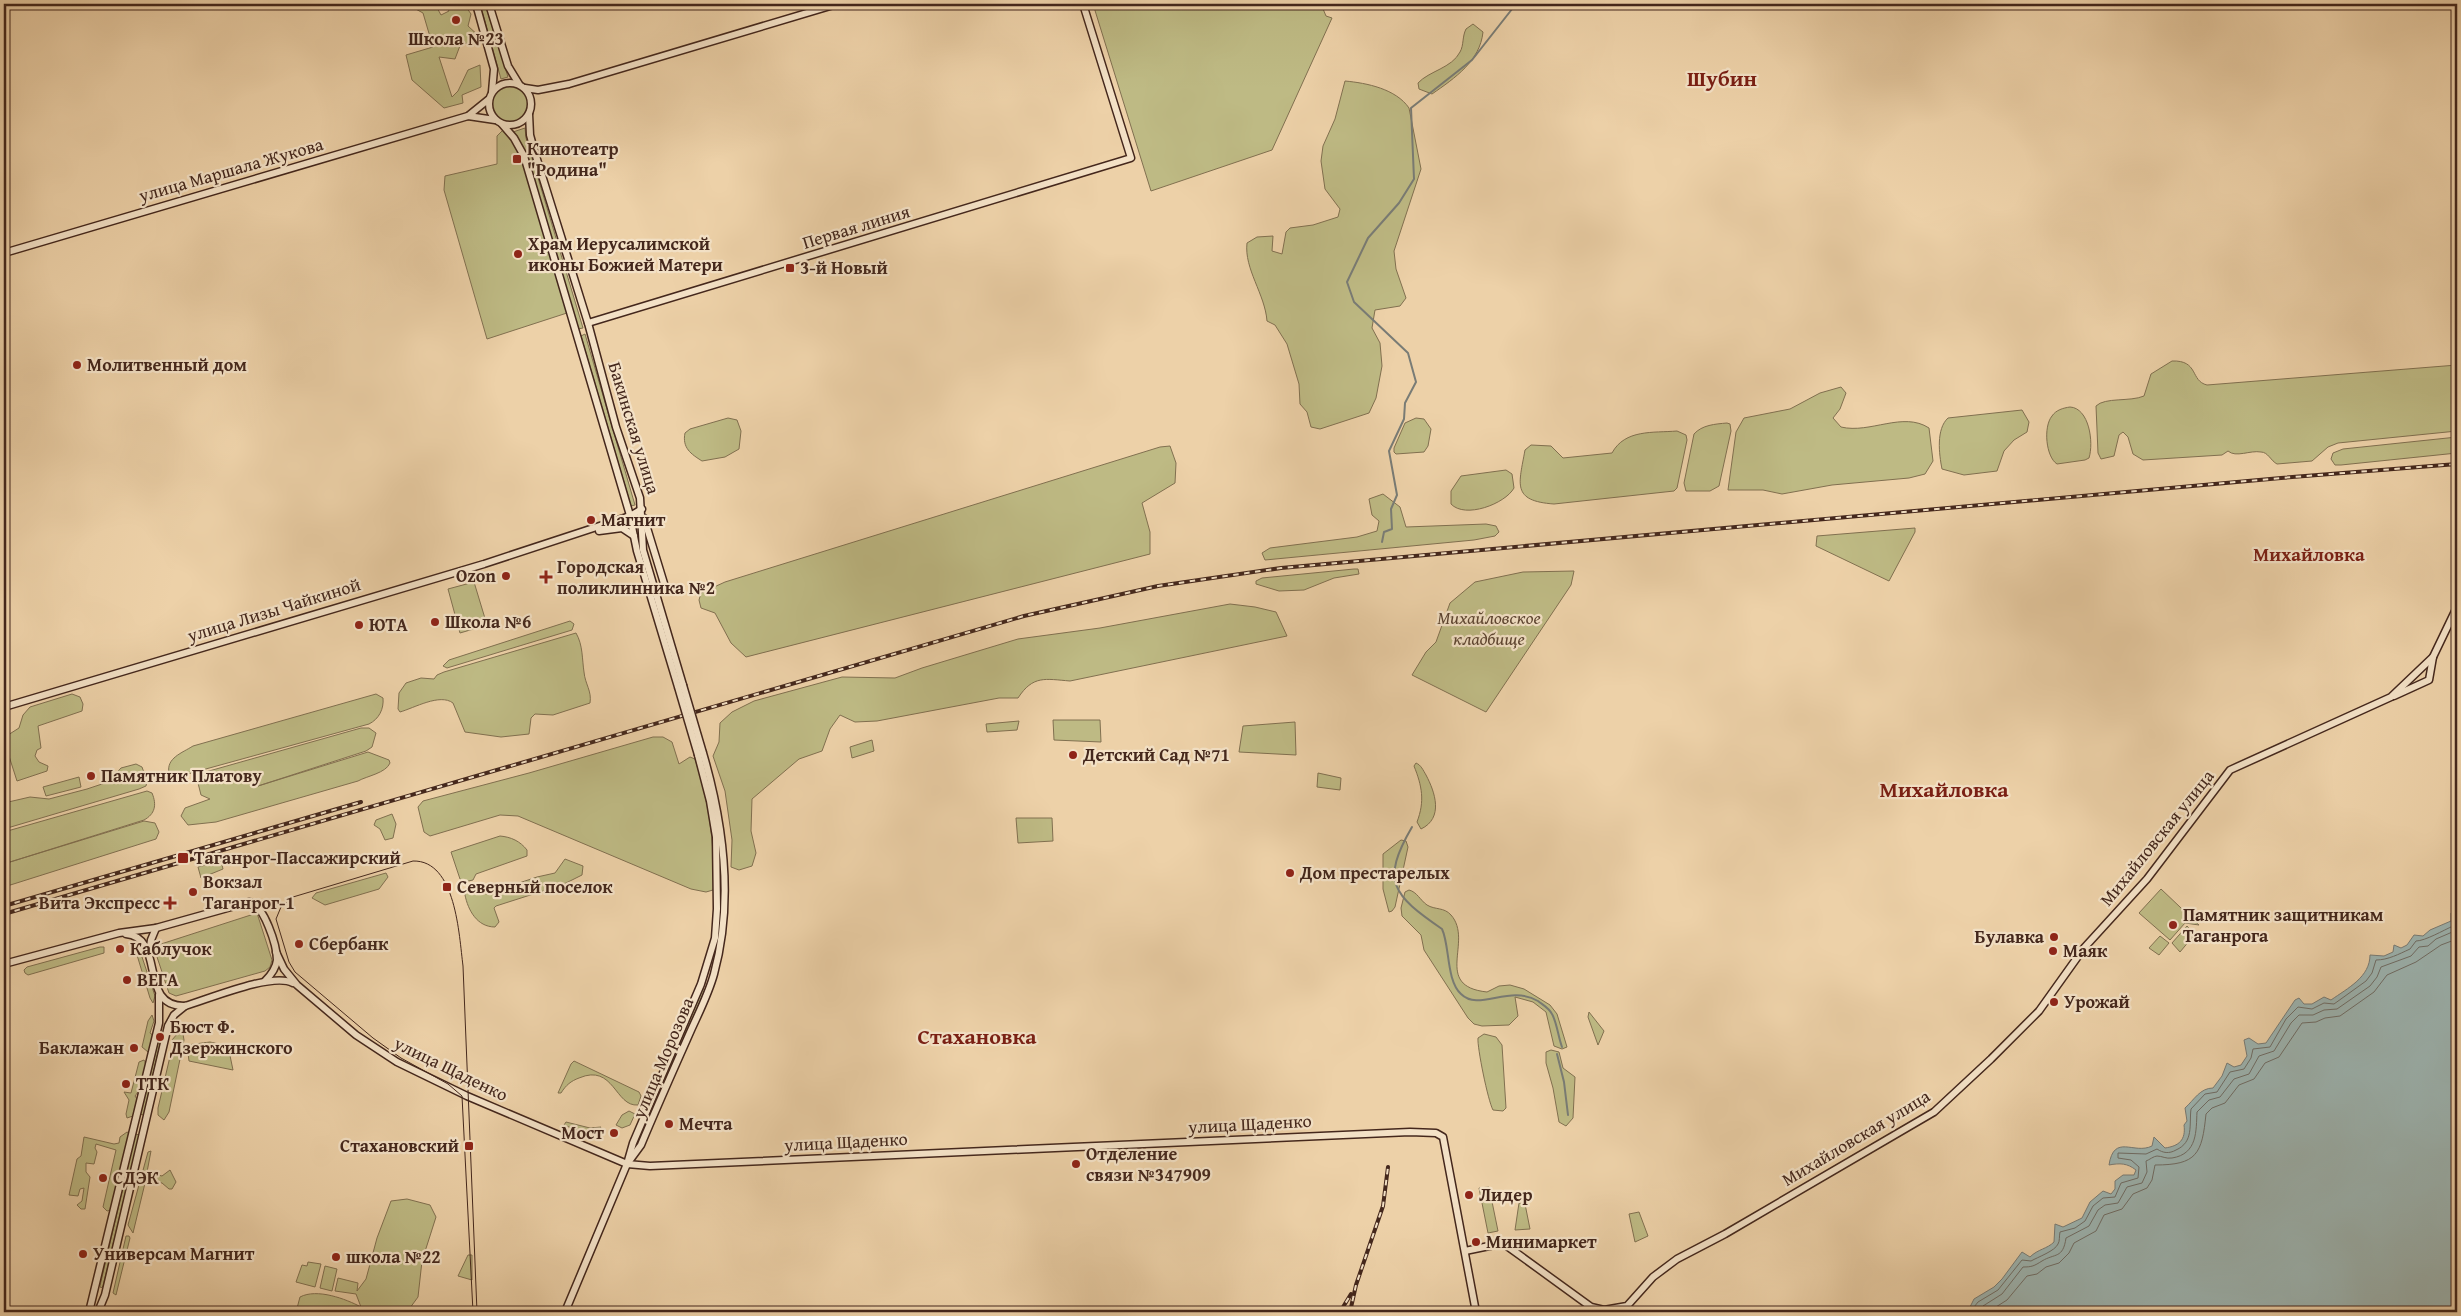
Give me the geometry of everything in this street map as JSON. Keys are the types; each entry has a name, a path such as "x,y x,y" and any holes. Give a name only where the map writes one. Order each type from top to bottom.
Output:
{"main road":[{"path":"476,4 494,70 489,107 498,122 516,125 530,114 532,102 525,88"},
{"path":"489,4 508,66 518,84"},
{"path":"490,96 504,84 518,84 525,88 538,90 569,84 837,4"},
{"name":"Первая линия","path":"588,323 1132,158 1083,4"},
{"name":"улица Маршала Жукова","path":"4,253 468,116 490,96"},
{"name":"Бакинская улица","path":"530,114 532,144 588,323 616,427 640,498 643,550 680,686"},
{"name":"улица Маршала Жукова","path":"468,116 498,122"},
{"name":"Бакинская улица","path":"498,122 514,138 524,156 635,537 716,802 723,849 724,922 722,940 709,988"},
{"path":"642,509 666,590"},
{"name":"улица Лизы Чайкиной","path":"4,707 552,542 630,516 642,509"},
{"name":"улица Лизы Чайкиной","path":"552,542 617,527 625,529 635,537"},
{"name":"Михайловская улица","path":"1465,1251 1503,1244 1591,1307 1604,1310 1627,1306 1653,1277 1677,1259 1725,1234 1919,1122 1949,1099 2039,1011 2084,948 2147,880 2230,770 2429,680 2433,657 2457,607"},
{"name":"Михайловская улица","path":"2391,697 2433,657"},
{"name":"Бакинская улица","path":"700,754 714,821 717,864 715,938 701,984"},
{"path":"4,964 120,933 156,928 249,902 255,902 262,911 276,952 276,966 265,981 185,1006 172,1005 159,995"},
{"path":"149,956 151,940 156,928"},
{"path":"90,1312 159,1023 159,995 149,956 139,938 132,934 120,933"},
{"name":"улица Щаденко","path":"276,952 284,969 296,985 356,1035 411,1071 627,1164 650,1166 1436,1132 1443,1136 1465,1251"},
{"name":"улица Щаденко","path":"265,981 280,979 296,985"},
{"name":"улица Морозова","path":"565,1312 627,1164 633,1143 701,984"},
{"name":"улица Морозова","path":"627,1164 641,1145 709,988"},
{"path":"98,1312 105,1295 168,1026 174,1015 185,1006"},
{"path":"1465,1251 1476,1312"}],"green space":[{"path":"392,4 435,4 441,15 449,11 446,4 464,4 471,14 468,26 480,37 480,44 461,43 455,59 439,57 452,97 458,91 468,70 480,65 481,87 462,95 463,103 444,108 412,80 406,55 433,47 423,13 412,7 394,9"},
{"path":"480,4 485,4 508,77 501,79"},
{"path":"1093,4 1321,4 1326,16 1332,18 1272,150 1151,191"},
{"path":"1473,24 1483,32 1481,42 1472,60 1449,82 1432,94 1419,89 1418,83 1428,75 1452,62 1461,49 1466,29"},
{"path":"1345,81 1380,88 1403,101 1409,108 1421,169 1394,251 1396,269 1406,298 1400,306 1375,310 1372,328 1380,343 1382,366 1376,398 1369,413 1320,429 1311,427 1307,412 1300,404 1299,384 1287,344 1275,325 1267,321 1263,301 1251,272 1247,243 1257,237 1273,236 1272,251 1282,254 1286,232 1290,228 1313,225 1338,217 1340,209 1325,189 1321,161 1323,146 1335,119"},
{"path":"510,86 517,87 523,91 527,97 527,111 523,117 517,121 510,122 503,121 497,117 493,111 492,104 493,97 497,91 503,87"},
{"path":"505,128 520,147 570,312 487,339 444,190 445,176 497,164 497,136"},
{"path":"525,128 526,138 583,328 578,329 527,155 513,132"},
{"path":"585,334 635,505 631,506 581,336"},
{"path":"2172,361 2186,364 2202,383 2207,385 2457,365 2457,431 2338,443 2328,447 2312,461 2277,464 2263,452 2235,454 2228,451 2222,455 2143,460 2133,454 2128,437 2123,432 2119,435 2114,456 2101,459 2098,453 2096,406 2105,401 2144,396 2151,374"},
{"path":"1841,387 1846,393 1840,409 1833,418 1841,427 1863,428 1908,422 1919,423 1929,428 1933,461 1925,474 1909,478 1832,485 1782,494 1763,490 1728,490 1736,432 1744,418 1790,409 1820,393"},
{"path":"2070,407 2082,413 2086,419 2091,443 2089,458 2057,464 2048,449 2047,427 2056,412"},
{"path":"2022,410 2029,422 2027,432 2014,440 2004,451 1997,471 1964,475 1942,469 1939,449 1940,435 1948,418"},
{"path":"728,418 737,420 741,431 739,449 725,457 702,461 688,450 684,438 685,433 690,429"},
{"path":"1416,418 1424,419 1431,429 1428,446 1424,452 1396,454 1394,448 1405,423"},
{"path":"1730,424 1731,431 1719,486 1710,491 1686,491 1684,483 1694,434 1705,427"},
{"path":"1677,431 1686,435 1687,440 1677,488 1674,491 1554,504 1530,499 1524,495 1521,489 1520,481 1525,450 1531,445 1551,446 1563,458 1612,453 1618,445 1632,436"},
{"path":"2457,437 2457,453 2341,465 2335,465 2331,459 2333,453 2343,449"},
{"path":"1170,446 1176,463 1175,483 1142,503 1150,532 1150,554 746,657 731,643 715,613 701,608 699,600 701,593 725,582 1160,447"},
{"path":"1506,470 1512,474 1514,488 1509,494 1494,504 1475,510 1465,510 1451,504 1451,491 1461,476"},
{"path":"1383,494 1400,507 1406,527 1486,524 1496,526 1499,532 1495,536 1474,540 1265,560 1262,553 1270,548 1357,537 1377,531 1379,521 1372,515 1369,499"},
{"path":"1915,528 1915,532 1889,581 1816,546 1817,536"},
{"path":"1358,569 1359,574 1334,578 1304,590 1279,591 1256,584 1256,581 1262,578"},
{"name":"Михайловское кладбище","path":"1574,571 1571,585 1486,712 1412,675 1426,652 1436,642 1450,603 1475,582 1523,572"},
{"path":"474,582 487,625 460,633 448,589"},
{"path":"1230,604 1276,612 1287,636 1070,681 1040,680 1029,685 1018,698 999,698 877,721 855,722 840,715 830,729 822,751 799,759 752,799 751,831 756,853 752,866 739,870 731,867 732,840 725,791 713,756 719,742 720,723 732,712 754,701 842,677 895,678 1018,639 1100,628"},
{"path":"570,621 574,624 572,630 447,668 443,666 449,660"},
{"path":"576,633 581,647 590,703 553,715 535,714 531,718 529,734 501,737 465,732 453,703 448,700 434,700 400,712 398,709 399,693 406,683 421,678 434,679 437,675 444,672"},
{"path":"72,694 80,697 83,704 82,711 38,726 41,748 37,750 35,756 39,762 48,766 47,771 17,781 8,753 8,735 19,728 23,715 30,707"},
{"path":"376,694 383,698 383,706 378,716 369,724 184,775 173,776 169,773 172,760 193,746"},
{"path":"1053,720 1100,720 1101,742 1054,740"},
{"path":"1019,721 1017,730 987,732 986,724"},
{"path":"1295,722 1296,755 1239,752 1243,726"},
{"path":"361,728 369,728 376,733 372,747 366,751 258,786 368,752 389,760 388,766 380,772 358,781 216,822 188,825 181,816 185,808 210,799 201,795 197,779 202,773"},
{"path":"653,737 663,737 672,742 679,764 690,757 695,759 710,821 714,869 713,890 706,892 691,889 518,816 500,815 430,836 424,832 418,807 423,801"},
{"path":"872,740 874,751 852,758 850,747"},
{"path":"1416,763 1422,768 1429,782 1436,804 1433,818 1421,829 1417,822 1422,794 1414,766"},
{"path":"136,764 142,767 147,781 146,786 4,829 4,803 30,797 49,799 87,789 108,782 121,768"},
{"path":"1318,773 1341,778 1340,790 1317,787"},
{"path":"79,777 81,787 46,796 43,787"},
{"path":"147,791 152,793 155,805 151,815 144,820 10,862 144,821 155,823 159,832 156,839 4,887 4,832"},
{"path":"392,814 396,824 393,838 385,840 380,829 374,825 376,820"},
{"path":"1016,818 1052,818 1053,841 1018,843"},
{"path":"500,836 512,838 521,844 527,850 527,856 476,874 473,880 464,882 460,879 451,852"},
{"path":"1401,840 1406,841 1408,847 1395,907 1389,912 1383,889 1383,854"},
{"path":"565,859 583,866 582,875 560,886 554,882 552,888 496,906 494,908 499,922 495,927 478,921 471,912 465,895 467,890 477,888 486,894 555,873"},
{"path":"221,861 223,869 201,878 198,867"},
{"path":"386,873 388,877 379,889 325,905 312,898 316,893"},
{"path":"2161,889 2199,925 2185,923 2170,940 2139,913"},
{"path":"1409,890 1414,892 1427,905 1451,915 1457,926 1459,937 1457,961 1461,981 1471,988 1487,992 1499,986 1510,985 1524,989 1550,1005 1557,1014 1567,1047 1562,1049 1554,1046 1546,1012 1533,1002 1515,997 1518,1016 1509,1025 1482,1026 1474,1024 1468,1018 1424,950 1421,935 1402,916 1401,908 1405,892"},
{"path":"257,913 272,960 270,967 265,971 176,996 169,993 155,951 158,945"},
{"path":"2187,926 2195,934 2180,952 2172,943"},
{"path":"2160,936 2169,943 2159,955 2149,948"},
{"path":"104,947 104,953 28,975 24,970 27,967"},
{"path":"140,951 155,996 153,1003 137,955"},
{"path":"702,988 705,990 664,1085 661,1084"},
{"path":"1589,1012 1604,1031 1598,1045 1588,1017"},
{"path":"152,1015 154,1021 150,1033 154,1036 150,1051 148,1052 142,1047 148,1021"},
{"path":"178,1033 183,1034 184,1040 169,1112 164,1120 158,1115 158,1108 172,1048 175,1046 172,1040"},
{"path":"1484,1034 1496,1037 1502,1045 1506,1108 1503,1111 1493,1110 1486,1086 1478,1043 1478,1038"},
{"path":"158,1038 161,1039 144,1114 142,1115 140,1113"},
{"path":"210,1042 228,1046 233,1070 189,1061 187,1045"},
{"path":"1551,1050 1559,1052 1563,1068 1575,1077 1573,1118 1566,1126 1559,1122 1546,1063 1546,1052"},
{"path":"144,1060 146,1067 142,1083 135,1096 137,1099 133,1116 127,1118 129,1100 124,1092 131,1093 139,1062"},
{"path":"574,1061 639,1092 641,1096 638,1105 630,1104 624,1100 607,1080 600,1076 591,1075 574,1080 561,1093 558,1093"},
{"path":"629,1111 635,1114 630,1125 622,1128 616,1125 622,1115"},
{"path":"566,1122 590,1128 601,1127 594,1137 564,1125"},
{"path":"127,1132 129,1133 111,1210 107,1211 103,1207 116,1150 96,1144 97,1152 94,1164 86,1163 86,1172 90,1177 85,1209 81,1209 77,1205 82,1201 84,1188 80,1189 78,1196 69,1195 77,1159 81,1156 84,1137 114,1144 119,1143 120,1137"},
{"path":"135,1135 139,1136 101,1288"},
{"path":"151,1151 147,1172 162,1176 170,1170 176,1182 172,1189 169,1189 162,1183 146,1179 133,1233 128,1225 148,1152"},
{"path":"1489,1187 1498,1231 1488,1233 1479,1188"},
{"path":"407,1199 430,1205 436,1217 422,1261 418,1297 407,1312 296,1312 300,1297 315,1294 340,1298 361,1307 356,1294 335,1291 338,1278 358,1283 357,1291 366,1279 377,1238 391,1201"},
{"path":"1519,1203 1525,1204 1530,1229 1515,1230"},
{"path":"1639,1212 1648,1236 1635,1242 1629,1214"},
{"path":"126,1236 130,1238 116,1295 113,1293"},
{"path":"468,1255 472,1255 472,1280 458,1276"},
{"path":"308,1262 321,1264 315,1287 296,1282 302,1265 307,1266"},
{"path":"325,1266 337,1269 332,1291 320,1288"}],"water":[{"path":"2457,907 2457,1312 1957,1312 1970,1307 1974,1299 1994,1287 2022,1252 2030,1257 2054,1242 2055,1224 2063,1227 2082,1218 2090,1202 2103,1191 2111,1194 2115,1189 2115,1181 2123,1175 2134,1175 2136,1170 2130,1166 2120,1164 2109,1165 2115,1150 2120,1147 2145,1148 2152,1146 2154,1137 2165,1148 2178,1144 2183,1138 2184,1125 2187,1121 2185,1108 2201,1092 2213,1088 2222,1076 2227,1063 2234,1067 2241,1065 2247,1056 2244,1040 2249,1038 2258,1044 2266,1043 2295,1000 2299,998 2304,1004 2312,1004 2324,997 2331,1000 2362,976 2369,963 2370,955 2384,956 2393,952 2394,945 2401,948 2407,945 2414,935 2423,936 2430,930 2451,921 2451,913"}],"waterway":[{"path":"1382,542 1384,532 1392,529 1391,509 1397,495 1389,451 1404,419 1405,403 1416,382 1408,353 1354,302 1347,282 1368,238 1399,203 1414,179 1411,108 1472,60 1516,4"},
{"path":"1412,827 1396,861 1395,874 1397,886 1412,906 1442,929 1456,988 1468,999 1486,1000 1516,995 1538,1001 1548,1008 1552,1014 1562,1047"},
{"path":"1557,1054 1564,1082 1568,1115"}],"tram line":[{"path":"473,1312 462,1096 448,1084 401,1058 373,1038 295,972 289,962 276,919 281,907 293,897 413,861 427,864 438,873 447,886 453,902 460,936 463,966 477,1312"}],"railway":[{"path":"4,914 1024,616 1158,586 1281,568 2281,478 2457,464"},
{"path":"4,906 361,802"},
{"path":"1350,1312 1356,1285 1383,1206 1388,1167"},
{"path":"1340,1312 1351,1294"}],"place":[{"name":"Школа №23","path":"456,20"},
{"name":"Кинотеатр \"Родина\"","path":"517,159"},
{"name":"Храм Иерусалимской иконы Божией Матери","path":"518,254"},
{"name":"3-й Новый","path":"790,268"},
{"name":"Молитвенный дом","path":"77,365"},
{"name":"Магнит","path":"591,520"},
{"name":"Ozon","path":"506,576"},
{"name":"Городская поликлинника №2","path":"546,577"},
{"name":"Школа №6","path":"435,622"},
{"name":"ЮТА","path":"359,625"},
{"name":"Детский Сад №71","path":"1073,755"},
{"name":"Памятник Платову","path":"91,776"},
{"name":"Таганрог-Пассажирский","path":"183,858"},
{"name":"Дом престарелых","path":"1290,873"},
{"name":"Северный поселок","path":"447,887"},
{"name":"Вокзал Таганрог-1","path":"193,892"},
{"name":"Вита Экспресс","path":"170,903"},
{"name":"Памятник защитникам Таганрога","path":"2173,925"},
{"name":"Булавка","path":"2054,937"},
{"name":"Сбербанк","path":"299,944"},
{"name":"Каблучок","path":"120,949"},
{"name":"Маяк","path":"2053,951"},
{"name":"ВЕГА","path":"127,980"},
{"name":"Урожай","path":"2054,1002"},
{"name":"Бюст Ф. Дзержинского","path":"160,1037"},
{"name":"Баклажан","path":"134,1048"},
{"name":"ТТК","path":"126,1084"},
{"name":"Мечта","path":"669,1124"},
{"name":"Мост","path":"614,1133"},
{"name":"Стахановский","path":"469,1146"},
{"name":"Отделение связи №347909","path":"1076,1164"},
{"name":"СДЭК","path":"103,1178"},
{"name":"Лидер","path":"1469,1195"},
{"name":"Минимаркет","path":"1476,1242"},
{"name":"Универсам Магнит","path":"83,1254"},
{"name":"школа №22","path":"336,1257"}],"district":[{"name":"Шубин","path":"1722,78"},
{"name":"Михайловка","path":"2309,554"},
{"name":"Михайловка","path":"1944,789"},
{"name":"Стахановка","path":"977,1036"}]}
